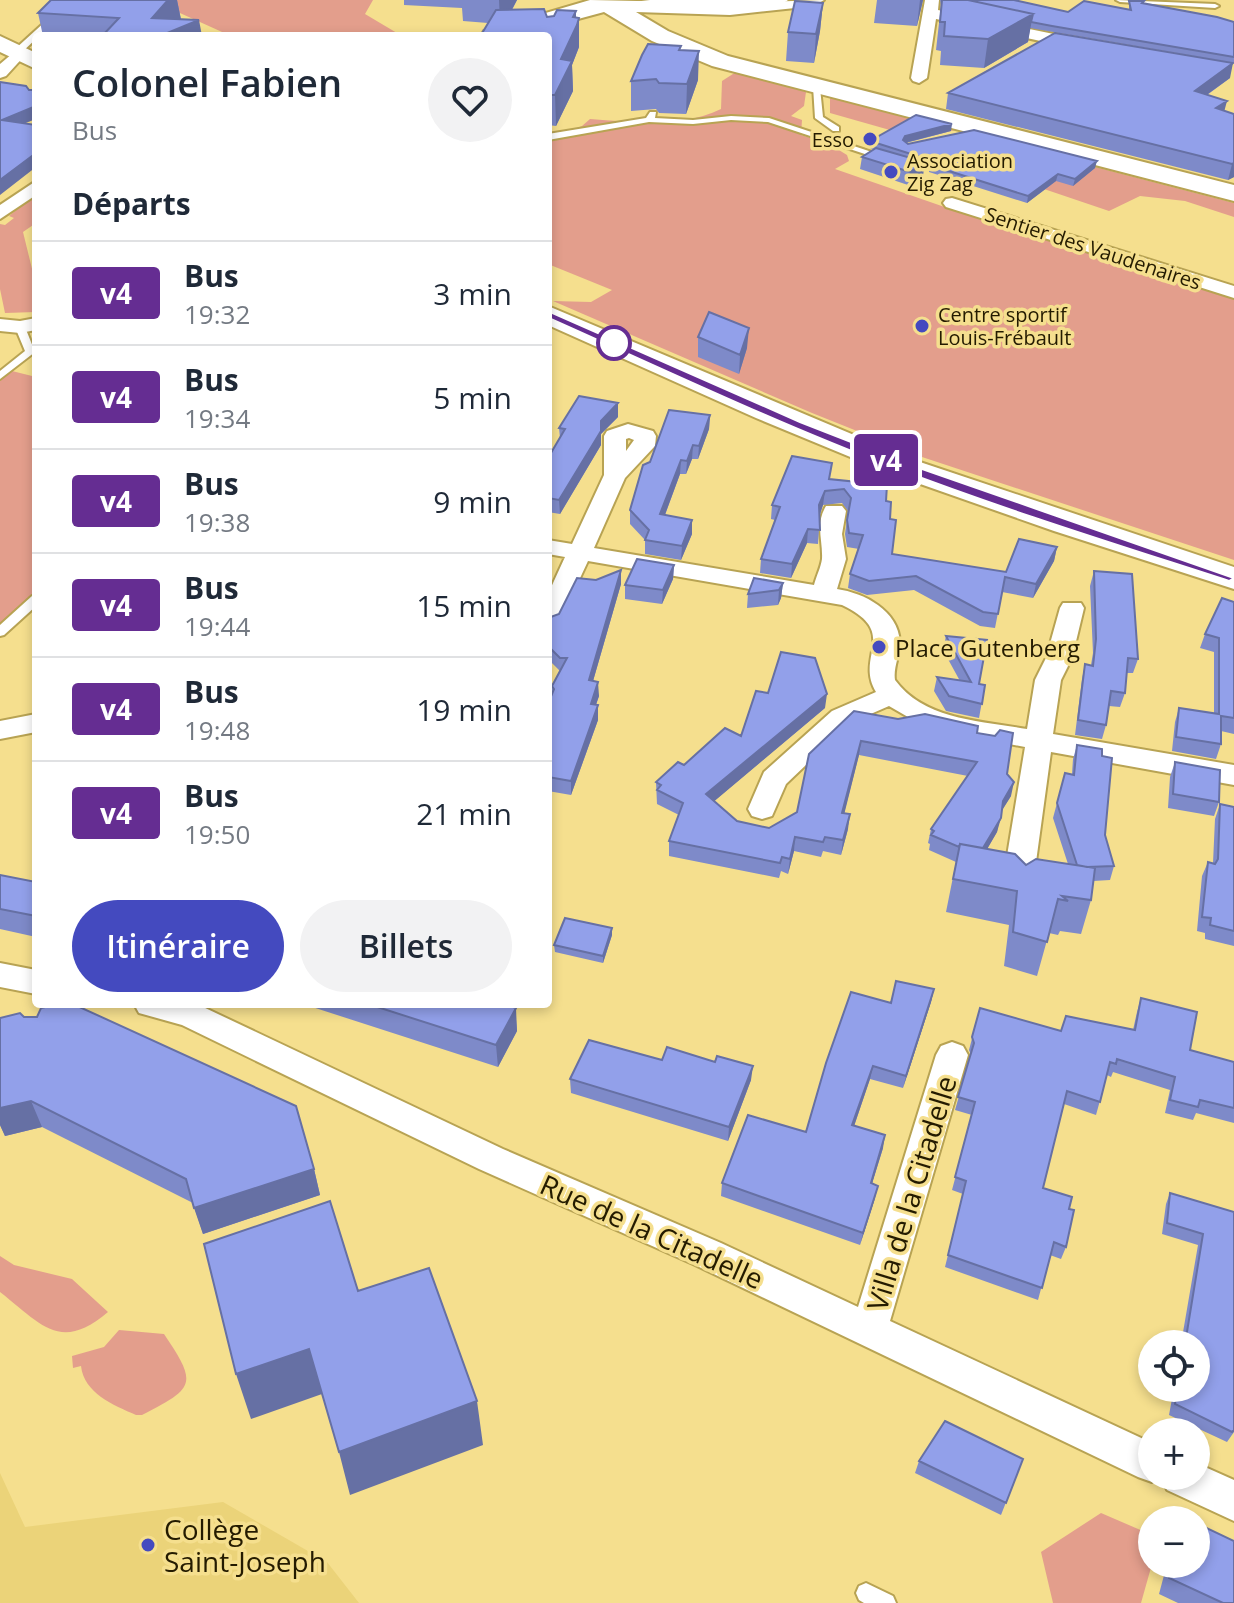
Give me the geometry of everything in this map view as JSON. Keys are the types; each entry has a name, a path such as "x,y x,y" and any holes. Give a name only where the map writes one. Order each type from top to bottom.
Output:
{"main road":[{"path":"510,32 538,26 589,6 616,3 744,9 814,0"},
{"path":"616,3 660,36 706,56 816,88 1234,193"},
{"path":"552,316 796,424 900,466 1011,506 1234,578"}],"street":[{"path":"616,3 781,0"},
{"path":"919,78 932,6 1050,40 1093,47"},
{"path":"1031,50 1050,40"},
{"path":"0,73 18,53"},
{"path":"0,214 32,189"},
{"name":"Sentier des Vaudenaires","path":"952,203 1234,292"},
{"path":"552,613 615,475"},
{"path":"834,511 830,534 835,596"},
{"path":"552,548 835,596 864,604 884,631 887,644 881,668 882,680 911,709 936,722 1234,775"},
{"path":"1021,862 1048,680 1059,658 1072,608"},
{"path":"762,809 774,779 841,717 894,694"},
{"path":"0,730 32,724"},
{"path":"0,975 32,981"},
{"name":"Rue de la Citadelle","path":"165,1008 190,1015 491,1159 708,1254 1138,1456"},
{"name":"Villa de la Citadelle","path":"869,1331 952,1055"},
{"path":"1210,1490 1234,1501"}],"lane":[{"path":"40,32 73,0"},
{"path":"1120,0 1215,6"},
{"path":"816,88 819,118 836,129"},
{"path":"552,136 651,117 693,122 731,118 769,120 899,162"},
{"path":"957,135 981,129"},
{"path":"0,376 30,352 11,325"},
{"path":"19,361 32,364"},
{"path":"0,632 32,603"},
{"path":"866,1593 886,1603"}],"shaded area":[{"path":"151,0 373,0 365,14 395,32 222,32"},
{"name":"Centre sportif Louis-Frébault","path":"736,72 806,92 804,106 791,116 802,120 801,135 829,144 847,155 849,161 835,169 982,220 986,217 1234,296 1234,560 922,457 553,301 591,302 612,290 552,266 552,138 582,126 590,119 657,123 705,115 721,109 722,81"},
{"path":"830,98 955,130 918,138 830,113"},
{"path":"976,136 1234,203 1234,217 1185,201 1140,196 1109,211 1044,189 1068,171"},
{"path":"32,197 32,226 23,232 32,269 32,312 5,313 0,289 0,224 5,225 14,218 9,216"},
{"path":"12,371 32,376 32,596 0,626 0,380"},
{"path":"0,1256 14,1265 72,1279 108,1312 77,1331 51,1329 0,1292"},
{"path":"119,1330 164,1334 186,1374 186,1383 181,1391 142,1415 136,1415 101,1397 88,1384 81,1366 73,1368 72,1356 104,1347"},
{"name":"Collège Saint-Joseph","path":"0,1473 25,1527 223,1502 327,1562 359,1603 0,1603"},
{"path":"1101,1513 1138,1529 1138,1578 1148,1578 1141,1603 1053,1603 1041,1552"}],"building":[{"path":"51,0 168,0 152,18 199,20 170,32 106,32 119,18 38,13"},
{"path":"942,0 968,0 1033,14 988,39 944,36 945,22 940,22"},
{"path":"968,0 1014,0 1068,12 1084,1 1131,10 1129,1 1144,1 1142,3 1234,22 1234,57 1031,22 1033,14"},
{"path":"795,1 823,3 816,34 788,32"},
{"path":"544,9 547,17 554,16 557,10 576,11 573,17 579,18 577,25 561,59 572,61 555,95 552,95 552,32 483,32 496,10"},
{"path":"1055,33 1233,63 1195,91 1227,101 1216,108 1234,114 1234,163 948,93"},
{"path":"648,44 681,46 679,50 699,51 687,84 659,83 656,79 631,81"},
{"path":"0,82 26,86 32,90 32,108 2,120 32,124 32,156 0,180"},
{"path":"916,115 952,124 905,136 903,140 908,144 974,130 1097,161 1075,179 1058,174 1028,196 930,165 930,160 870,141"},
{"path":"876,148 925,162 910,172 862,157"},
{"path":"709,312 749,328 740,355 698,337"},
{"path":"579,396 618,403 601,421 601,431 559,500 552,499 552,451 565,429 559,428"},
{"path":"669,410 710,415 699,446 693,445 687,461 681,460 660,514 692,520 682,546 645,540 649,530 630,510 643,465 650,462"},
{"path":"792,456 832,463 829,479 887,485 886,501 891,502 890,519 896,520 892,554 1006,572 1019,539 1057,547 1036,584 1005,577 998,614 983,612 916,576 869,581 850,574 863,535 849,533 847,520 851,498 844,489 825,491 819,505 820,530 808,529 792,564 761,559 780,507 772,505"},
{"path":"637,559 674,565 663,590 625,585"},
{"path":"621,570 589,680 598,682 591,704 598,705 571,781 552,778 552,686 567,658 560,658 552,650 552,617 559,614 577,578 596,580"},
{"path":"1094,571 1132,574 1138,659 1128,658 1125,693 1111,691 1106,725 1078,720 1085,664 1093,666 1096,639"},
{"path":"754,578 783,583 779,590 748,594"},
{"path":"1222,598 1234,602 1234,718 1221,716 1221,744 1176,737 1179,708 1219,714 1219,638 1205,634"},
{"path":"946,636 987,640 979,684 985,685 982,704 949,696 937,677 971,682"},
{"path":"781,652 815,658 827,694 706,794 737,821 769,828 797,812 809,754 854,711 898,719 925,714 978,726 977,733 995,736 1000,730 1013,733 1007,774 1014,782 1003,801 1001,818 983,848 960,844 959,847 931,835 934,831 931,829 977,762 861,741 842,813 850,814 843,840 825,837 823,842 795,837 790,859 782,857 780,863 669,841 683,803 657,790 661,785 656,782 678,762 684,765 725,728 741,736 756,691 768,693"},
{"path":"1077,745 1102,749 1102,756 1112,758 1105,835 1114,866 1077,865 1057,803 1065,773 1074,775"},
{"path":"1175,762 1220,770 1219,802 1173,794"},
{"path":"1220,804 1234,807 1234,931 1210,925 1211,918 1202,917 1208,862 1215,864 1218,859"},
{"path":"960,844 1015,854 1026,865 1036,859 1095,868 1091,900 1062,896 1068,901 1058,899 1047,942 1013,932 1017,891 953,879"},
{"path":"0,875 32,881 32,915 0,909"},
{"path":"565,918 612,928 603,956 554,945"},
{"path":"896,981 934,989 906,1076 873,1066 852,1125 885,1135 871,1183 878,1186 863,1233 722,1183 748,1115 806,1132 851,992 891,1003"},
{"path":"1141,998 1197,1012 1190,1050 1234,1062 1234,1108 1200,1100 1198,1107 1170,1100 1175,1077 1117,1059 1116,1064 1110,1062 1100,1102 1067,1091 1043,1188 1072,1197 1069,1209 1074,1210 1066,1247 1054,1242 1042,1288 948,1255 966,1181 955,1177 975,1102 958,1097 974,1043 972,1037 980,1008 1061,1031 1066,1016 1135,1030"},
{"path":"41,1008 82,1008 296,1106 314,1169 194,1208 186,1179 31,1101 0,1108 0,1018 20,1013 24,1017 37,1017"},
{"path":"380,1008 516,1008 496,1045"},
{"path":"589,1040 662,1060 667,1047 715,1062 717,1056 753,1066 729,1127 570,1079"},
{"path":"1170,1193 1234,1212 1232,1432 1210,1421 1210,1418 1204,1418 1175,1404 1210,1402 1210,1330 1187,1330 1203,1234 1167,1223"},
{"path":"330,1201 358,1291 429,1268 477,1401 339,1452 309,1349 236,1374 204,1244"},
{"path":"945,1421 1023,1459 1006,1503 919,1461"},
{"path":"1210,1530 1234,1541 1234,1603 1223,1603 1169,1578 1210,1578"}],"bus line":[{"name":"v4","path":"552,316 796,424 900,466 1011,506 1234,578"}],"place":[{"name":"Esso","path":"870,139"},
{"name":"Association Zig Zag","path":"891,172"},
{"name":"Centre sportif Louis-Frébault","path":"922,326"},
{"name":"Place Gutenberg","path":"879,647"},
{"name":"Collège Saint-Joseph","path":"148,1545"}]}
